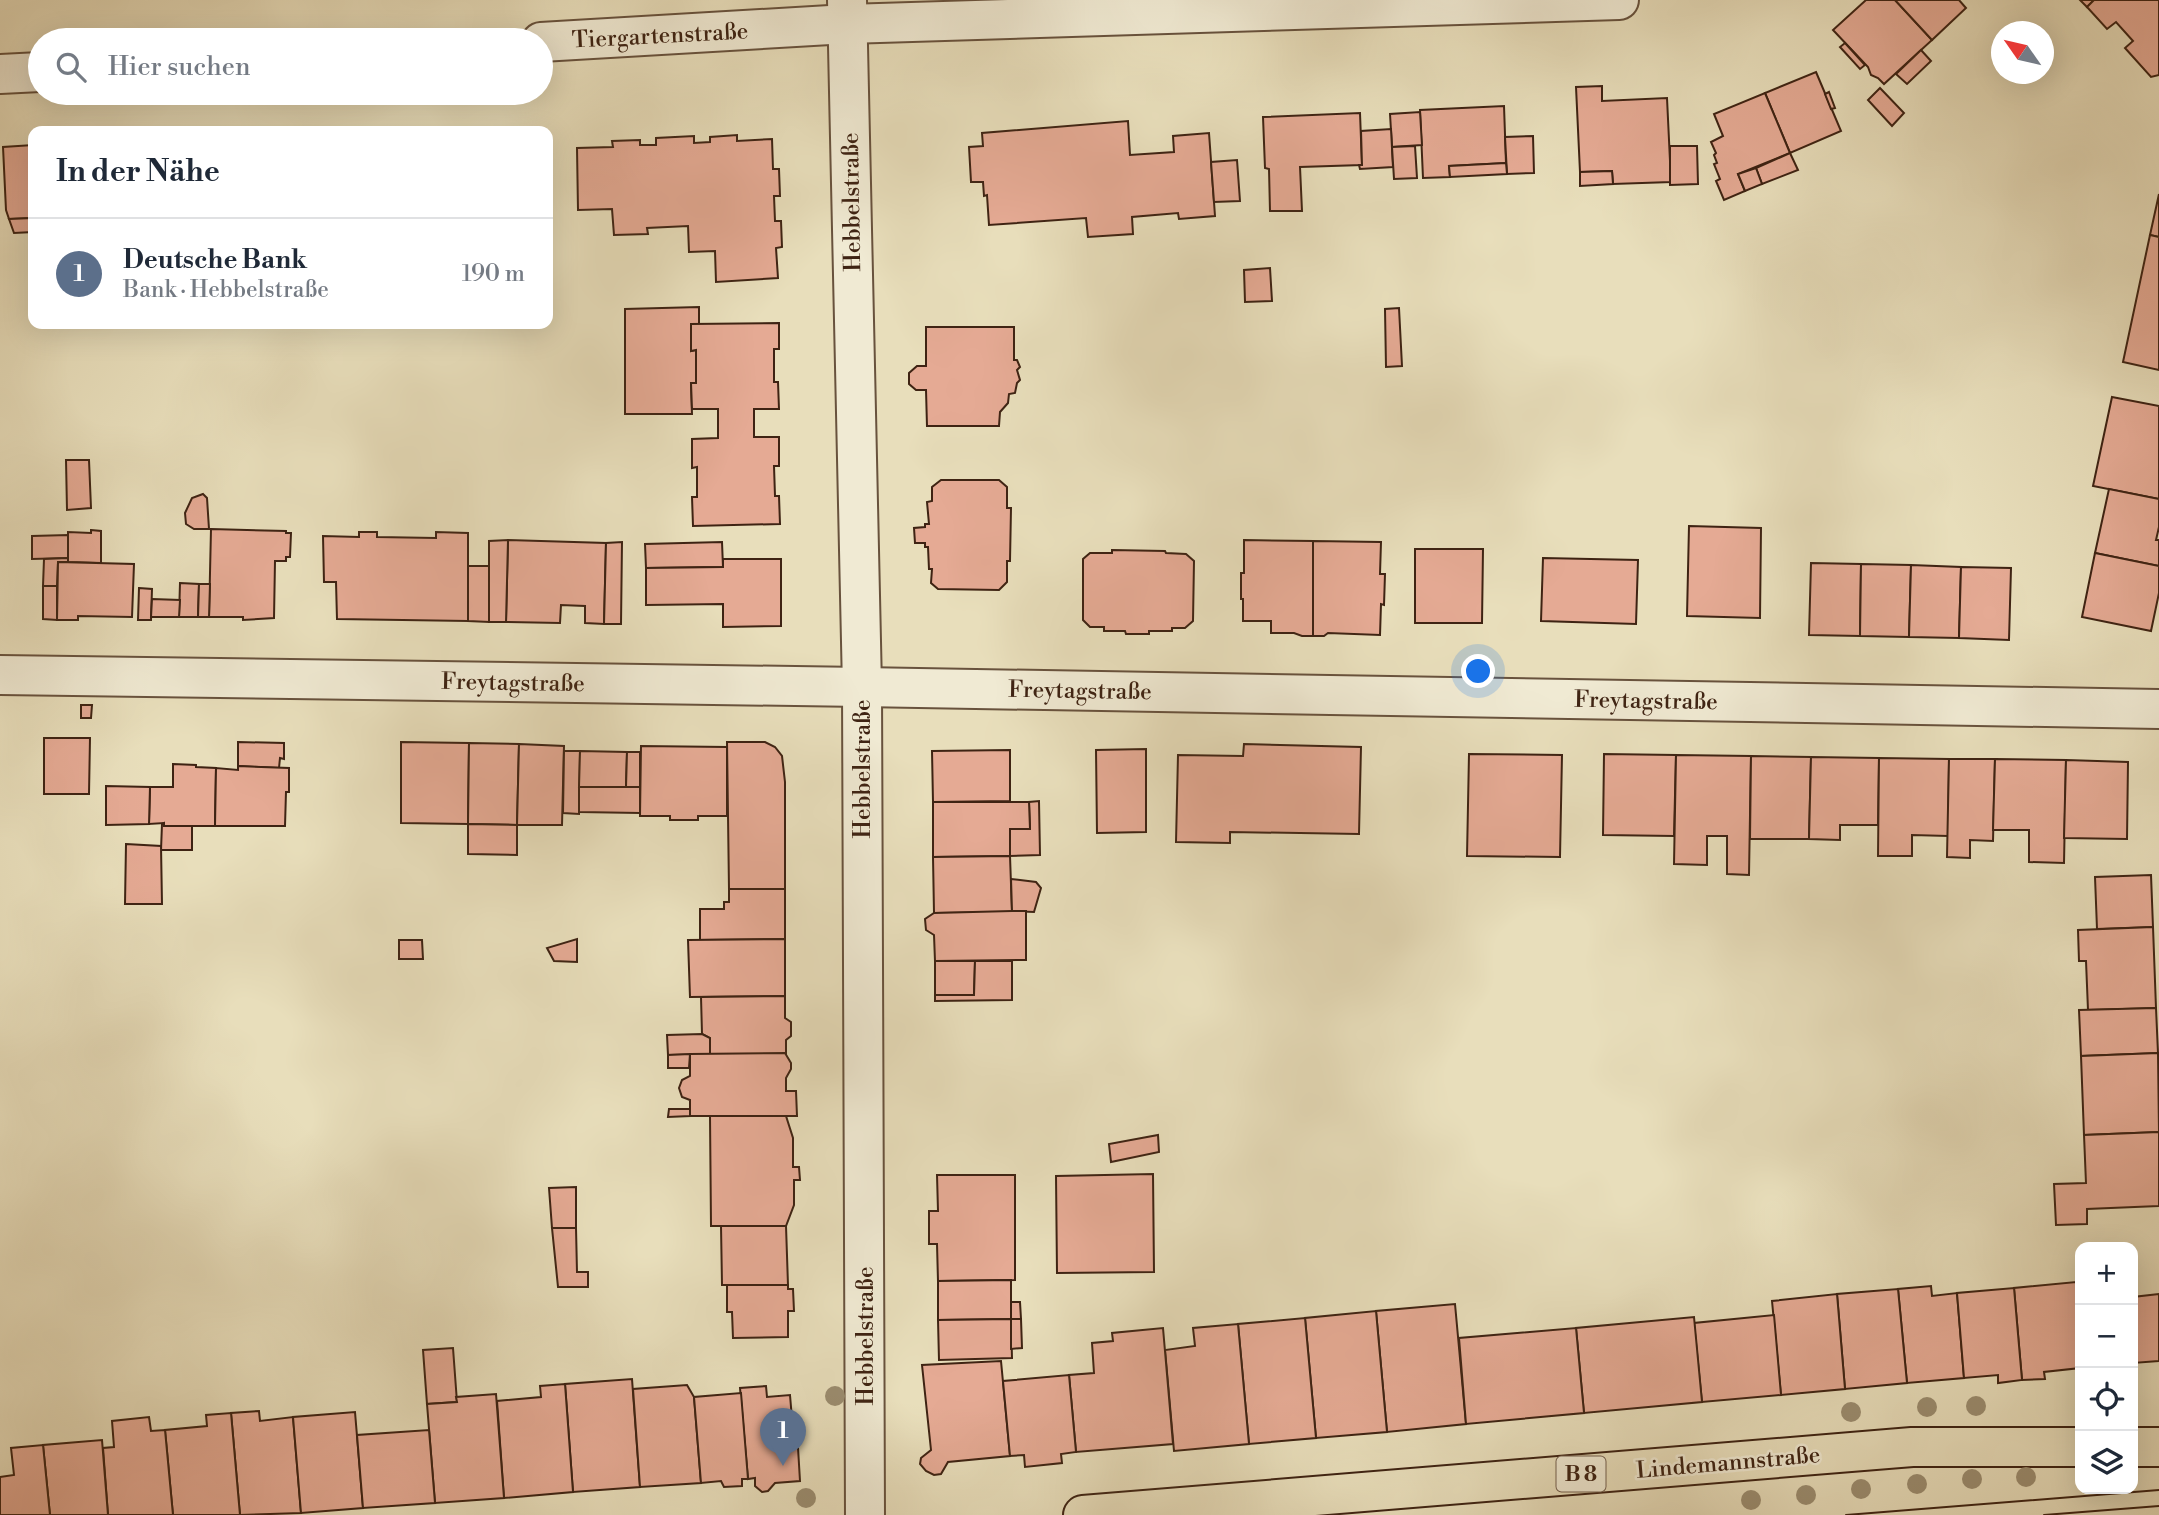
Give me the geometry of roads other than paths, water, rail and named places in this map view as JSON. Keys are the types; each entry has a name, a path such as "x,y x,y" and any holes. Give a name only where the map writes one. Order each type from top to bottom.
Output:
{"main road":[{"name":"Lindemannstraße","path":"1083,1515 1912,1447 2075,1447"},
{"path":"2138,1447 2159,1447"}],"street":[{"name":"Tiergartenstraße","path":"553,41 847,12 1619,0"},
{"name":"Hebbelstraße","path":"847,12 862,687 865,1515"},
{"path":"0,74 28,73"},
{"name":"Freytagstraße","path":"0,675 2159,709"}],"tram line":[{"path":"1846,1515 2159,1490"},
{"path":"2044,1515 2159,1506"}],"place":[{"name":"Deutsche Bank","path":"783,1466"}]}
